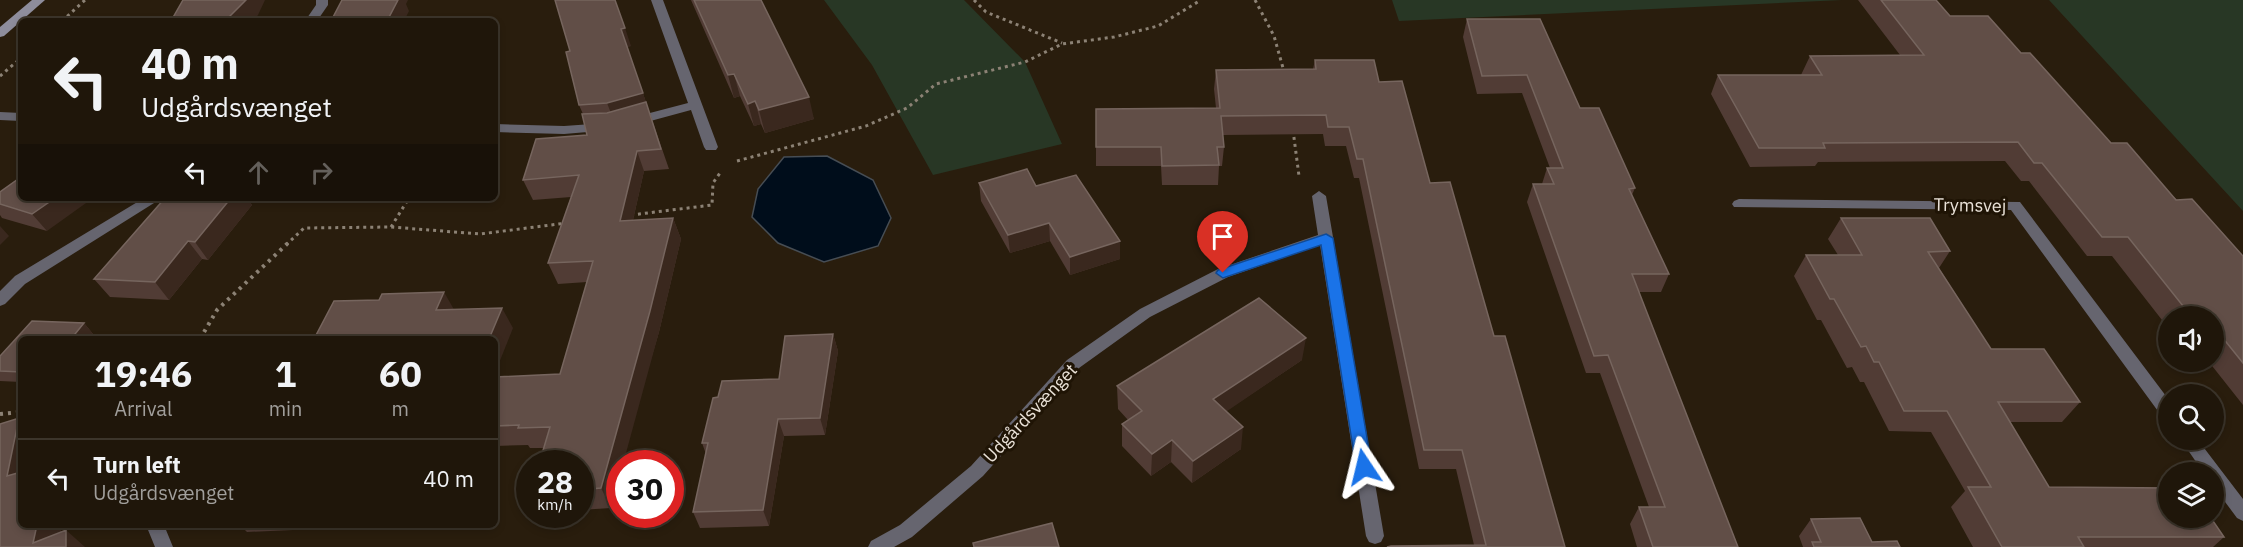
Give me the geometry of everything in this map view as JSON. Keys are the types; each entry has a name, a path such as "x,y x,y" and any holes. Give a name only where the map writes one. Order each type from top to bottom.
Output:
{"street":[{"path":"0,33 39,0"},
{"path":"313,18 322,5 322,0"},
{"path":"657,0 711,147"},
{"path":"498,128 564,130 614,127 696,105"},
{"path":"0,117 18,117"},
{"path":"1319,196 1375,536"},
{"path":"0,300 20,280 150,201"},
{"name":"Trymsvej","path":"1739,204 2014,205 2158,398"},
{"name":"Udgårdsvænget","path":"877,547 906,531 976,471 1073,364 1145,313 1223,273 1326,238"},
{"path":"2197,450 2206,462"},
{"path":"2224,487 2243,513"},
{"path":"156,528 165,547"}],"path":[{"path":"65,18 85,0"},
{"path":"974,0 987,12 1062,44"},
{"path":"1255,0 1267,20 1282,61 1286,84"},
{"path":"0,76 18,61"},
{"path":"1293,129 1301,186 1319,196"},
{"path":"391,227 408,201"},
{"path":"0,414 18,412"}],"green space":[{"path":"824,0 964,0 1025,62 1062,144 933,175 872,65"},
{"path":"1392,0 1842,0 1399,21"},
{"path":"2049,0 2243,0 2243,211"}],"water":[{"path":"827,156 873,180 891,218 878,246 824,262 778,243 752,217 758,189 784,157"}],"building":[{"path":"183,0 246,0 228,18 173,18"},
{"path":"342,0 398,0 389,18 333,18"},
{"path":"555,0 615,0 625,28 621,29 643,93 607,103 579,105 566,52 570,51"},
{"path":"694,0 761,0 809,97 759,110 755,101 748,104 734,74 728,75"},
{"path":"1881,0 1936,0 1950,16 1988,16 2021,53 2030,53 2111,143 2127,143 2176,200 2192,199 2243,256 2243,363 2224,339 2224,306 2183,306 2128,237 2102,237 2042,163 2034,163 2018,142 1823,143 1825,148 1759,148 1718,75 1822,75 1810,56 1924,55"},
{"path":"1467,19 1540,19 1580,108 1599,108 1635,188 1629,189 1669,274 1632,274 1738,547 1653,547 1639,507 1665,507 1608,355 1594,356 1533,184 1554,184 1547,168 1563,168 1527,75 1482,76"},
{"path":"1315,60 1374,60 1379,82 1402,81 1430,183 1450,182 1494,336 1505,336 1565,547 1387,547 1486,545 1462,450 1424,450 1363,159 1357,159 1349,127 1328,127 1326,115 1221,116 1224,147 1217,147 1219,165 1162,166 1161,147 1096,147 1096,109 1220,108 1216,70 1316,69"},
{"path":"646,102 661,149 637,151 620,221 673,218 612,450 606,450 606,470 601,488 594,489 594,450 543,450 550,427 498,426 498,377 560,374 593,261 548,263 579,175 523,180 536,139 587,135 582,114 607,113"},
{"path":"1027,169 1036,186 1076,175 1120,241 1070,257 1049,223 1008,235 979,183"},
{"path":"18,179 18,201 51,201 32,214 0,204 0,192"},
{"path":"162,201 229,201 195,242 188,241 155,282 94,279"},
{"path":"1841,218 1930,218 1950,251 1928,252 1991,349 2044,349 2080,402 1998,402 2049,487 2158,488 2158,528 2218,528 2224,537 2078,537 2084,547 2002,547 1968,487 1991,487 1947,411 1904,411 1879,362 1874,362 1866,346 1861,347 1834,299 1830,299 1806,255 1862,255"},
{"path":"444,292 436,310 502,308 490,336 316,336 334,301 379,300 382,294"},
{"path":"1259,298 1306,338 1213,399 1243,427 1193,461 1172,440 1152,454 1122,424 1142,411 1117,386"},
{"path":"32,321 84,323 73,336 18,336"},
{"path":"833,334 820,418 778,419 763,510 693,512 708,443 702,443 713,398 718,397 722,381 779,379 785,336"},
{"path":"18,336 18,372 0,371 0,356"},
{"path":"18,418 7,476 18,473 18,528 36,528 33,543 66,530 66,547 0,547 0,424"},
{"path":"1860,518 1872,542 1897,541 1900,547 1814,547 1812,542 1821,542 1811,519"},
{"path":"1052,523 1059,547 974,547 973,543"}],"route":[{"path":"1223,273 1326,238 1364,467"}]}
